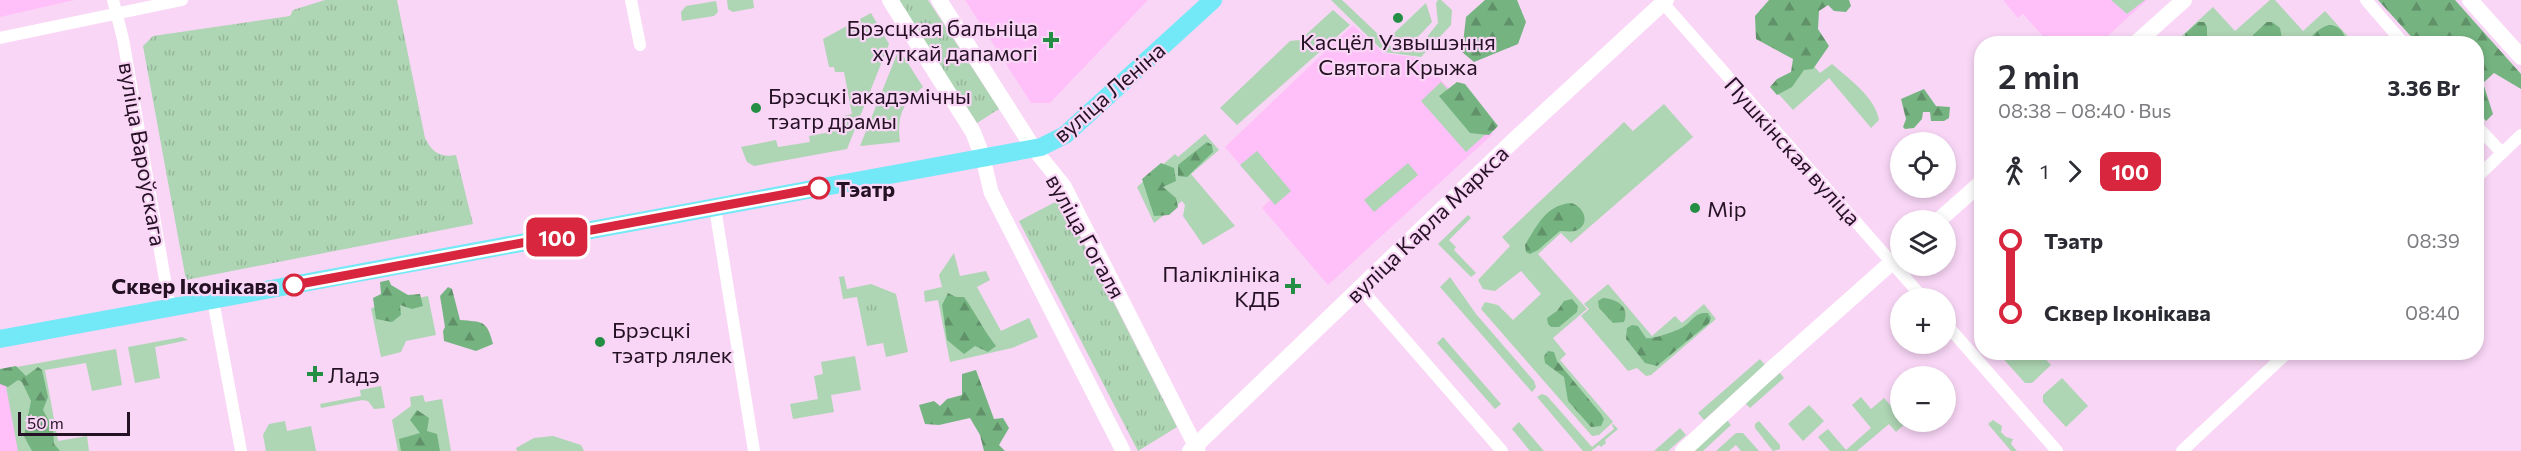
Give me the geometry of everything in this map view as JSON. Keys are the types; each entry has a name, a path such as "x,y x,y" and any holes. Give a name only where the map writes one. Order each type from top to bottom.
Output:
{"main road":[{"path":"890,0 973,132 982,158"},
{"name":"вуліца Гогаля","path":"939,0 1034,148"},
{"name":"вуліца Леніна","path":"0,339 1034,148 1055,142 1065,135 1213,0"},
{"path":"2144,36 2184,0"},
{"path":"2470,0 2521,57"},
{"name":"вуліца Карла Маркса","path":"1194,449 1512,142 1665,1"},
{"path":"1951,210 1974,190"},
{"path":"1683,451 1890,264"}],"street":[{"name":"вуліца Вароўскага","path":"113,0 170,308"},
{"path":"0,38 182,0"},
{"path":"631,0 640,45"},
{"path":"2366,0 2397,36"},
{"name":"Пушкінская вуліца","path":"1665,1 1890,252"},
{"path":"2484,134 2502,153"},
{"path":"2484,170 2521,135"},
{"name":"вуліца Гогаля","path":"1034,148 1064,186 1194,449"},
{"path":"982,158 991,192 1123,451"},
{"path":"715,207 754,451"},
{"path":"1361,289 1502,451"},
{"path":"213,300 241,451"},
{"path":"1956,335 1974,356"},
{"path":"1977,360 2057,451"},
{"path":"2182,451 2279,360"}],"shaded area":[{"path":"0,0 75,0 0,17"},
{"name":"Брэсцкая бальніца хуткай дапамогі","path":"965,0 1148,0 1050,103 1031,103"},
{"path":"2003,0 2147,0 2108,36 2043,36 2023,14 2018,18"},
{"path":"1353,25 1383,53 1420,58 1493,134 1328,285 1262,208 1270,200 1225,147"},
{"path":"29,376 44,451 0,451 0,383"}],"green space":[{"name":"Сквер Іконікава","path":"325,0 397,0 425,138 437,153 445,156 456,155 473,224 186,280 143,46 153,36 290,16 293,10"},
{"path":"727,0 753,0 754,8 733,12 728,9"},
{"path":"897,0 928,0 999,109 977,123"},
{"path":"1331,0 1342,0 1397,52 1419,47 1438,23 1436,3 1438,0 1452,10 1451,25 1421,57 1384,52"},
{"path":"1485,0 1517,0 1526,22 1518,44 1474,62 1462,52 1466,17"},
{"path":"1769,0 1849,0 1851,6 1846,12 1834,11 1828,5 1819,11 1818,29 1829,46 1813,69 1804,70 1792,87 1777,95 1770,87 1777,79 1791,72 1793,59 1756,39 1755,16"},
{"path":"2111,0 2145,0 2127,14"},
{"path":"2270,0 2275,0 2303,31 2325,11 2347,36 2182,36 2213,7 2235,31"},
{"path":"2378,0 2455,0 2521,74 2521,89 2494,73 2484,82 2484,36 2411,36"},
{"path":"716,1 718,12 714,16 682,21 681,12 686,6"},
{"path":"1426,3 1432,22 1415,40 1399,44 1391,36"},
{"path":"1333,10 1350,25 1237,125 1220,108 1290,41 1300,40"},
{"path":"871,13 889,44 847,149 754,166 747,162 741,147 776,140 778,147 810,142 809,136 830,132 829,125 844,122 844,116 852,114 844,72 835,72 834,67 829,67 823,39"},
{"path":"2198,22 2204,22 2207,27 2207,36 2185,36"},
{"path":"2267,22 2272,22 2280,28 2282,36 2253,36"},
{"path":"2332,25 2339,28 2344,36 2312,36"},
{"path":"899,49 923,87 910,99 900,117 900,142 860,146"},
{"path":"1812,64 1820,73 1832,64 1867,96 1879,120 1871,128 1829,78 1793,110 1774,89"},
{"path":"1441,82 1487,133 1466,152 1421,101"},
{"path":"1457,82 1465,84 1498,126 1489,135 1470,133 1439,96"},
{"path":"2484,86 2493,114 2486,121 2484,119"},
{"path":"1924,89 1936,106 1950,107 1949,118 1944,121 1931,121 1930,112 1923,112 1922,119 1914,128 1905,129 1903,127 1906,119 1901,99"},
{"path":"1664,104 1693,137 1571,243 1561,233 1538,254 1587,309 1553,338 1566,354 1560,360 1613,422 1599,435 1592,436 1481,309 1485,302 1498,305 1513,320 1541,294 1521,271 1495,291 1483,289 1478,280 1510,246 1502,237 1624,122 1633,131"},
{"path":"1205,134 1219,150 1191,174 1235,226 1203,245 1183,216 1185,205 1182,201 1154,223 1137,187 1175,154 1178,157"},
{"path":"1207,142 1212,145 1213,152 1187,177 1178,176 1178,165"},
{"path":"1257,151 1291,191 1275,205 1240,165"},
{"path":"1161,163 1174,168 1176,181 1163,187 1176,198 1178,207 1169,215 1154,216 1142,179"},
{"path":"1408,163 1418,175 1374,212 1364,200"},
{"path":"1061,199 1177,427 1138,451 1019,221"},
{"path":"1570,203 1579,207 1584,216 1585,220 1580,228 1575,231 1560,231 1538,250 1530,254 1526,252 1525,245 1543,218 1554,208"},
{"path":"1468,215 1471,218 1449,240 1456,247 1454,250 1476,273 1471,277 1438,244"},
{"path":"954,253 960,276 986,271 990,280 977,287 1001,331 1029,318 1038,337 1012,348 950,362 938,300 925,302 924,291 942,287 939,275"},
{"path":"844,276 847,289 871,284 896,294 908,352 886,357 883,343 867,346 857,297 843,299 839,277"},
{"path":"1450,277 1476,314 1534,381 1536,387 1532,392 1440,287"},
{"path":"389,280 391,285 408,295 420,294 423,306 412,309 400,305 401,315 392,322 376,319 373,298 381,294 380,282"},
{"path":"1608,284 1652,336 1675,316 1682,323 1704,304 1716,319 1651,375 1646,376 1637,368 1628,371 1581,316 1589,309 1584,304"},
{"path":"448,287 452,289 460,320 479,322 486,326 493,344 476,351 444,341 445,327 440,296"},
{"path":"948,293 956,297 964,297 996,346 988,352 975,346 964,354 947,340 942,305"},
{"path":"874,294 880,323 864,326 862,314"},
{"path":"428,296 436,335 406,341 401,352 381,357 371,308"},
{"path":"1603,298 1613,300 1624,308 1624,322 1613,323 1599,308 1598,301"},
{"path":"1572,299 1578,306 1577,312 1559,327 1551,327 1547,318 1557,311 1564,301"},
{"path":"1708,313 1711,318 1709,323 1657,366 1645,363 1626,339 1627,328 1632,325 1638,326 1646,338 1653,338 1680,329 1697,315"},
{"path":"182,337 188,340 155,347 160,378 135,383 128,347"},
{"path":"1443,337 1501,404 1495,409 1437,343"},
{"path":"116,349 122,385 92,391 86,363 45,370 58,441 87,436 89,451 18,451 5,381 0,370"},
{"path":"1548,351 1554,352 1557,361 1601,414 1604,419 1601,426 1591,427 1568,401 1564,377 1545,363 1544,356"},
{"path":"855,356 861,390 831,395 834,412 793,419 790,404 818,399 814,376 823,374 821,362"},
{"path":"1760,359 1765,365 1704,420 1698,413"},
{"path":"2004,360 2046,360 2051,365 2032,383 2025,383"},
{"path":"16,366 26,376 38,367 42,370 48,397 43,410 53,428 54,444 60,451 32,451 24,436 31,401 22,382 18,380 8,387 0,384 0,369"},
{"path":"976,370 994,419 1003,418 1009,428 999,445 1005,451 984,451 980,435 970,418 939,425 925,424 919,405 934,401 940,406 947,399 962,395 962,374"},
{"path":"1780,373 1784,378 1750,408 1745,403"},
{"path":"2062,378 2088,406 2066,427 2043,402 2043,395"},
{"path":"381,386 385,408 374,409 368,401 362,400 321,408 320,404 361,396 360,390"},
{"path":"1542,394 1547,396 1592,447 1614,429 1613,424 1618,429 1605,440 1606,443 1601,447 1599,445 1591,451 1583,451 1537,397"},
{"path":"423,395 425,402 442,399 451,451 398,451 392,420 411,406 410,397"},
{"path":"1861,397 1871,409 1884,398 1890,405 1890,425 1857,451 1830,451 1818,437 1828,429 1846,450 1871,428 1852,405"},
{"path":"1809,405 1824,421 1803,441 1788,424"},
{"path":"417,410 429,418 427,431 437,434 440,451 401,451 399,439 420,433 410,420"},
{"path":"1727,420 1731,425 1703,451 1692,451"},
{"path":"1993,420 2002,426 2001,432 2006,437 2013,439 2011,444 2017,451 2011,451 1988,424"},
{"path":"285,421 287,431 311,426 316,451 266,451 263,435 269,424"},
{"path":"1759,421 1780,445 1780,449 1773,451 1755,428 1755,424"},
{"path":"1519,422 1544,451 1530,451 1512,429"},
{"path":"1680,428 1686,435 1668,451 1654,451"},
{"path":"1736,433 1743,433 1759,451 1741,451 1736,445 1729,451 1716,451"},
{"path":"553,436 581,445 584,451 517,451 516,448 534,438"}],"bus line":[{"name":"100","path":"294,285 819,188"}],"place":[{"name":"Касцёл Узвышэння Святога Крыжа","path":"1398,18"},
{"name":"Брэсцкая бальніца хуткай дапамогі","path":"1051,40"},
{"name":"Брэсцкі акадэмічны тэатр драмы","path":"756,108"},
{"name":"Тэатр","path":"819,188"},
{"name":"Мір","path":"1695,208"},
{"name":"Сквер Іконікава","path":"294,285"},
{"name":"Паліклініка КДБ","path":"1293,286"},
{"name":"Брэсцкі тэатр лялек","path":"600,342"},
{"name":"Ладэ","path":"315,374"}]}
